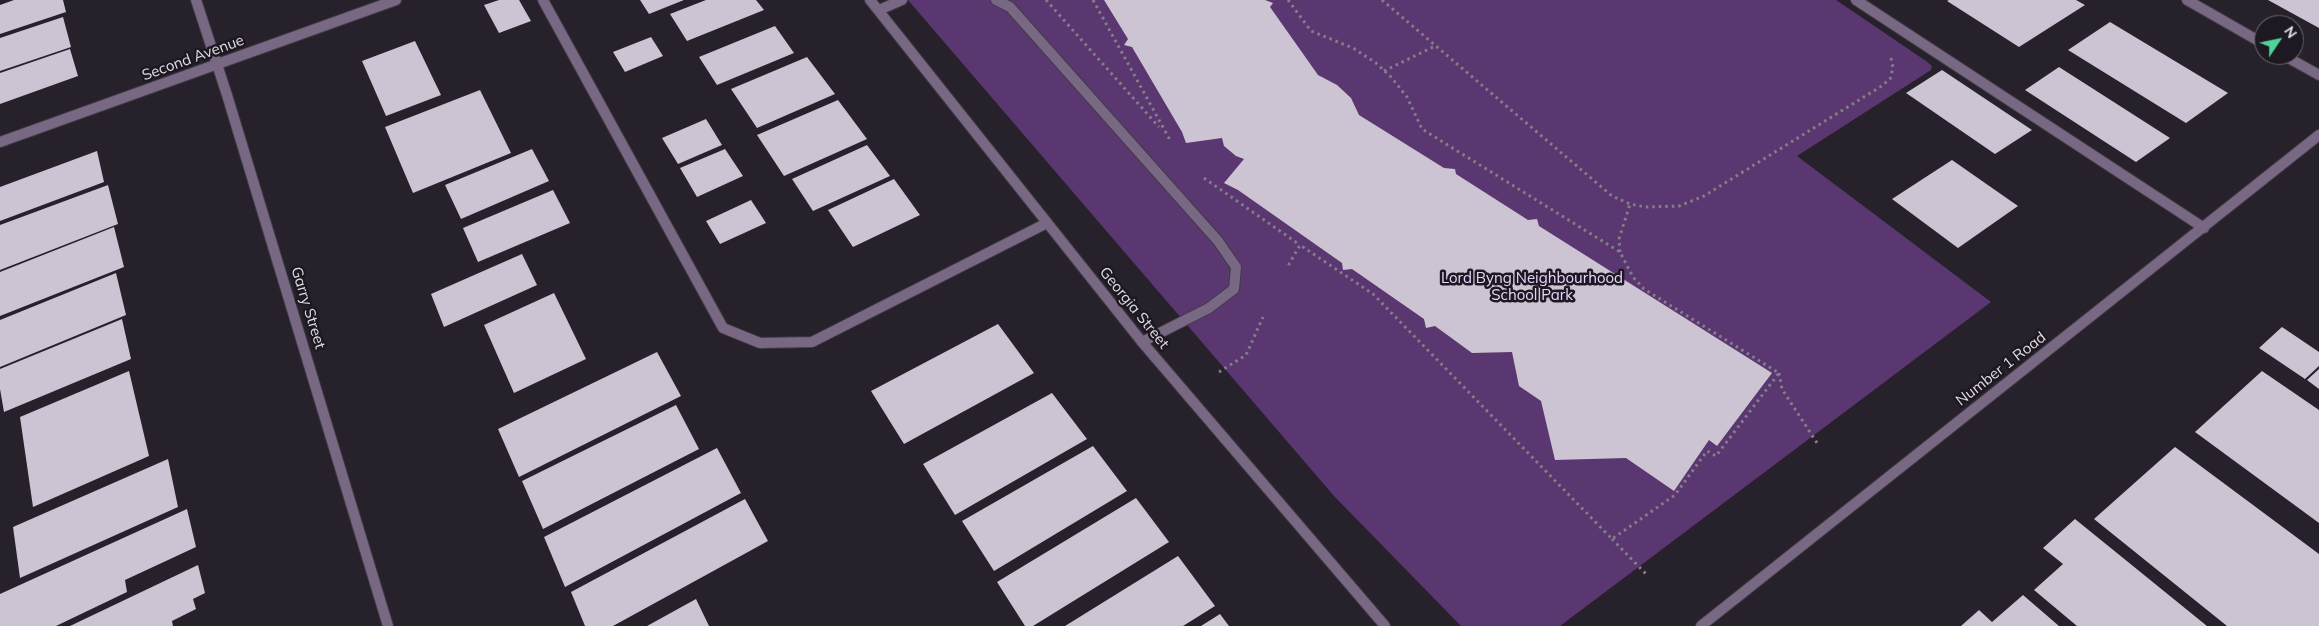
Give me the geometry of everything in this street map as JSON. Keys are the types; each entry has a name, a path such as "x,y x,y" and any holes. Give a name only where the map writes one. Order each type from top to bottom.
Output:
{"street":[{"name":"Garry Street","path":"196,0 218,64 388,626"},
{"name":"Second Avenue","path":"0,142 396,0"},
{"path":"543,0 723,328 760,343 812,342 1047,223"},
{"name":"Georgia Street","path":"870,0 1142,342 1385,626"},
{"path":"879,10 902,0"},
{"path":"996,0 1010,7 1212,233 1236,267 1234,290 1209,308 1142,342"},
{"path":"1856,0 2204,228"},
{"path":"2187,0 2254,38"},
{"path":"2302,65 2319,74"},
{"name":"Number 1 Road","path":"1701,626 2319,135"}],"path":[{"path":"1046,0 1176,146"},
{"path":"1094,0 1170,140"},
{"path":"1288,0 1311,32 1353,48 1384,71 1400,86 1422,130 1620,252"},
{"path":"1382,0 1612,196 1630,204 1664,208 1679,206 1699,199 1880,86 1890,78 1893,68 1890,56"},
{"path":"1384,71 1435,46"},
{"path":"1196,173 1373,294 1647,575"},
{"path":"1630,204 1620,239 1620,252 1633,277 1644,288 1779,373 1782,389 1819,446"},
{"path":"1288,266 1300,245"},
{"path":"1219,372 1246,355 1263,317"},
{"path":"1612,539 1674,495 1707,451 1716,456 1779,373"}],"green space":[{"name":"Lord Byng Neighbourhood School Park","path":"908,0 1836,0 1926,61 1932,66 1931,70 1797,156 1991,302 1560,626 1461,626 1334,496"}],"building":[{"path":"14,0 63,0 66,12 0,34 0,5"},
{"path":"499,0 519,0 531,21 499,33 484,5"},
{"path":"640,0 684,0 649,14"},
{"path":"706,0 756,0 764,10 687,41 670,14"},
{"path":"1104,0 1265,0 1273,3 1270,7 1318,75 1337,85 1351,98 1359,115 1444,168 1455,169 1456,174 1528,220 1537,219 1539,226 1772,373 1717,446 1709,440 1674,491 1626,458 1555,460 1541,401 1519,386 1512,352 1472,353 1435,326 1426,328 1424,319 1352,269 1343,270 1342,263 1238,190 1224,183 1244,159 1236,156 1224,146 1222,138 1186,143 1182,132 1132,47 1124,45 1128,39"},
{"path":"2076,0 2085,5 2019,47 1947,1"},
{"path":"2268,0 2319,0 2319,28 2304,20 2304,15 2295,15"},
{"path":"63,17 71,47 0,71 0,38"},
{"path":"2110,22 2228,93 2186,123 2068,50"},
{"path":"775,26 794,53 717,85 699,57"},
{"path":"651,37 663,56 625,72 613,52"},
{"path":"415,41 441,95 386,116 362,61"},
{"path":"70,49 78,76 0,104 0,73"},
{"path":"807,57 835,94 757,128 731,89"},
{"path":"2059,67 2170,138 2136,162 2025,90"},
{"path":"1942,70 2032,130 1995,154 1906,93"},
{"path":"480,90 511,153 413,193 385,127"},
{"path":"838,100 867,139 784,176 757,135"},
{"path":"706,119 722,145 678,164 662,138"},
{"path":"867,145 890,176 813,211 792,179"},
{"path":"532,149 549,181 461,219 445,185"},
{"path":"725,149 743,176 697,197 680,168"},
{"path":"97,151 104,182 0,221 0,187"},
{"path":"1952,160 2018,206 1958,248 1892,199"},
{"path":"894,179 920,215 853,247 828,210"},
{"path":"108,185 118,224 0,270 0,225"},
{"path":"553,190 570,223 478,262 463,228"},
{"path":"751,200 766,223 720,244 706,221"},
{"path":"114,227 124,267 0,316 0,272"},
{"path":"522,254 537,285 444,327 431,294"},
{"path":"116,273 126,315 0,367 0,320"},
{"path":"554,293 586,359 514,393 484,325"},
{"path":"122,319 131,359 4,412 0,389 0,369"},
{"path":"998,324 1034,373 904,444 871,391"},
{"path":"2282,327 2319,352 2319,366 2305,379 2259,348"},
{"path":"657,352 681,396 519,477 498,429"},
{"path":"2319,369 2319,389 2307,380"},
{"path":"129,371 149,456 33,507 20,417"},
{"path":"2262,371 2319,410 2319,523 2195,432"},
{"path":"1052,393 1087,439 955,515 923,464"},
{"path":"676,405 699,449 543,529 522,481"},
{"path":"1093,446 1127,491 994,571 962,521"},
{"path":"2175,447 2319,554 2319,626 2227,626 2094,519"},
{"path":"717,448 741,493 565,587 544,537"},
{"path":"168,459 178,507 20,578 13,527"},
{"path":"1136,498 1169,542 1033,626 1025,626 997,582"},
{"path":"745,499 768,541 613,626 585,626 571,592"},
{"path":"187,509 196,547 125,580 127,592 56,626 0,626 0,594"},
{"path":"2075,519 2207,626 2077,626 2034,590 2063,564 2043,548"},
{"path":"1178,556 1215,606 1183,626 1065,626"},
{"path":"198,565 205,593 193,599 196,609 172,621 173,626 70,626"},
{"path":"2023,595 2059,626 1961,626 1979,610 1992,622"},
{"path":"696,599 709,626 647,626"},
{"path":"1220,614 1229,626 1201,626"}]}
